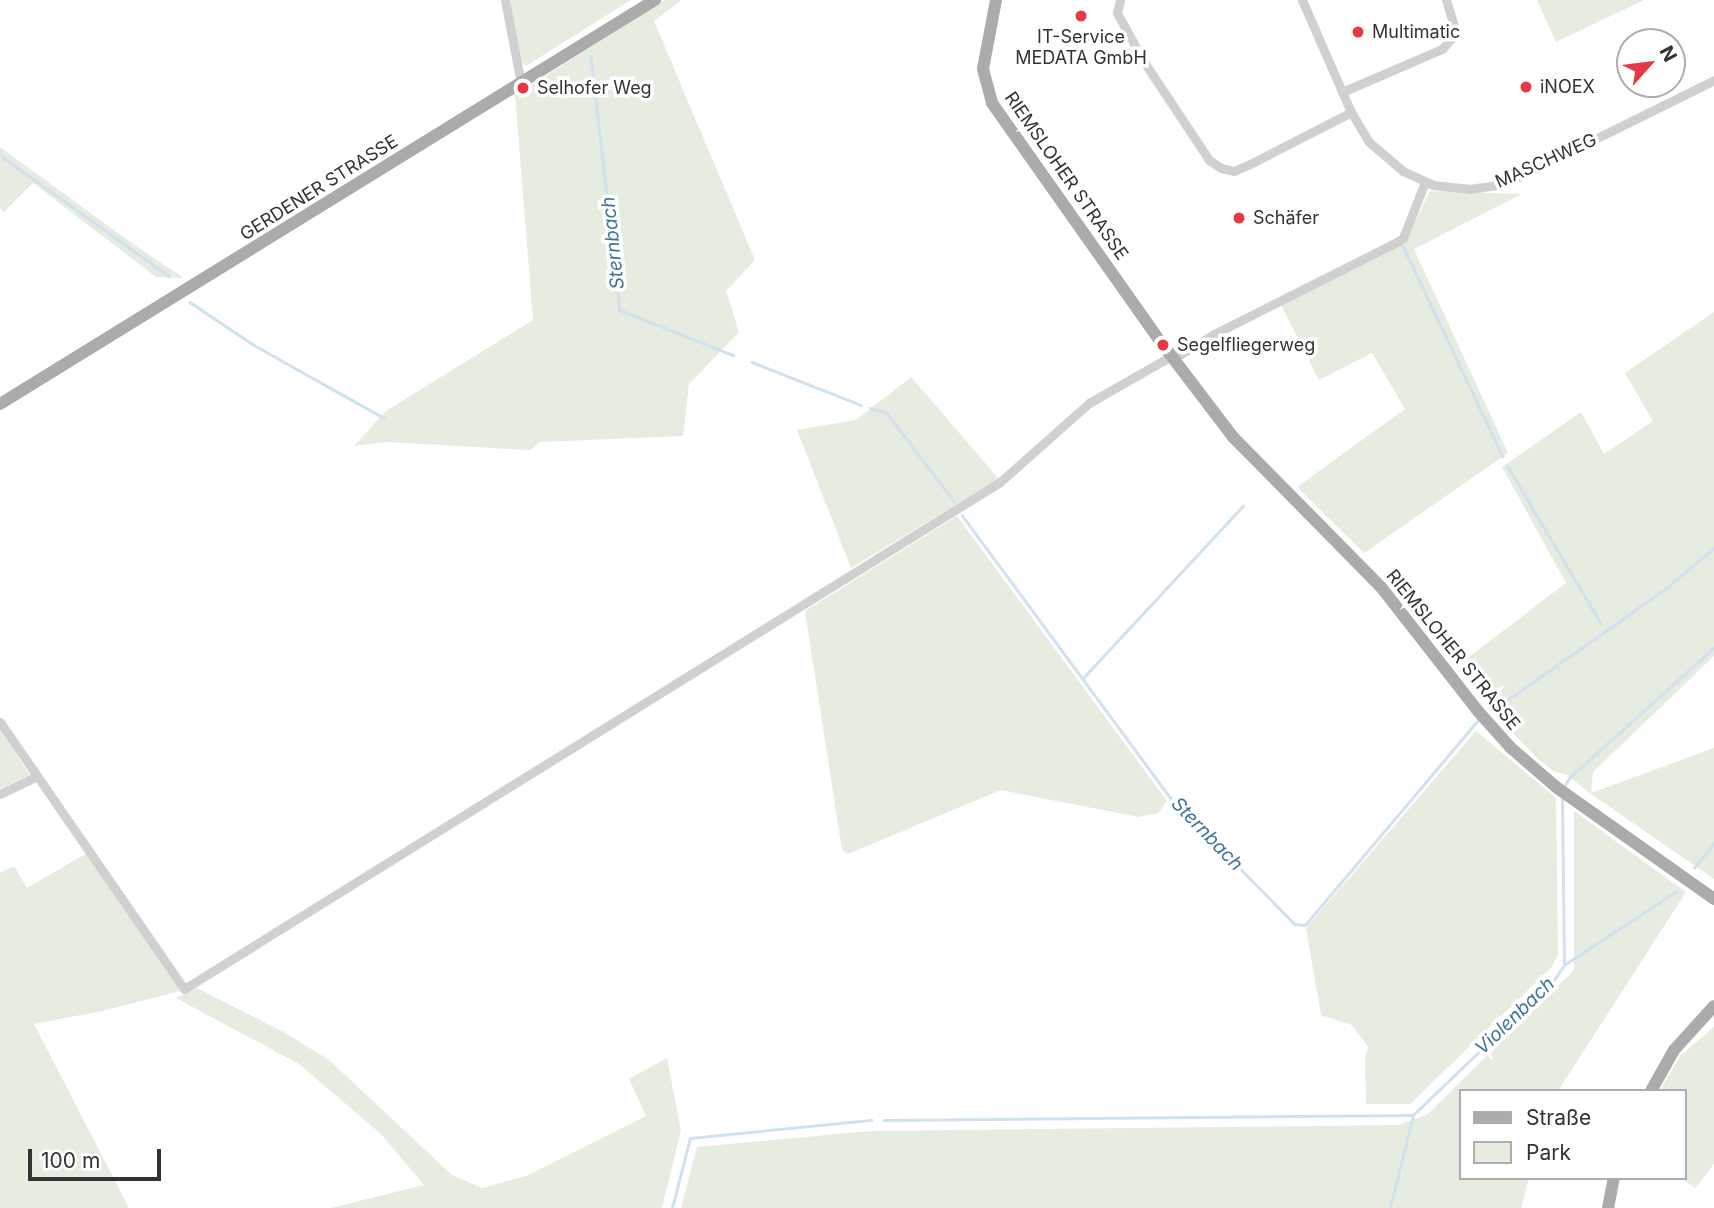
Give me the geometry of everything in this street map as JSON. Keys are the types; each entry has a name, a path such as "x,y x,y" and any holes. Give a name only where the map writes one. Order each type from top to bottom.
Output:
{"main road":[{"name":"GERDENER STRASSE","path":"0,404 655,0"},
{"name":"RIEMSLOHER STRASSE","path":"996,0 983,69 992,103 1171,356 1252,460 1381,587 1477,710 1511,748 1556,787 1714,899"},
{"path":"1652,1089 1674,1050 1714,1006"},
{"path":"1608,1208 1614,1180"}],"street":[{"path":"505,0 521,84"},
{"path":"1120,0 1117,13 1135,48 1209,160 1221,167 1234,171 1351,112"},
{"name":"MASCHWEG","path":"1301,0 1351,112 1381,155 1425,182 1469,189 1504,184 1714,80"},
{"path":"1342,92 1442,50 1451,39 1454,26 1446,0"},
{"path":"0,722 184,989 1000,482 1089,403 1213,334 1397,242 1403,237 1425,182"},
{"path":"0,794 37,776"}],"green space":[{"path":"510,0 631,0 526,66 519,60"},
{"path":"665,0 682,0 654,21 755,260 726,291 739,332 689,384 683,436 540,442 530,450 387,442 354,446 386,411 533,320 515,95"},
{"path":"1537,0 1644,0 1556,42"},
{"path":"0,147 184,278 156,277 33,183 4,212 0,208"},
{"path":"1430,191 1522,194 1414,249 1508,453 1364,553 1297,487 1405,409 1372,353 1319,380 1281,305 1406,241"},
{"path":"1714,312 1714,656 1593,772 1591,793 1714,748 1714,879 1591,794 1566,774 1555,772 1539,760 1501,721 1461,663 1566,583 1502,467 1581,412 1604,454 1653,421 1625,373"},
{"path":"911,377 999,479 851,568 797,430 856,420"},
{"path":"957,516 1167,801 1158,813 1138,817 1001,790 848,854 842,850 805,611"},
{"path":"0,730 30,775 0,789"},
{"path":"1476,731 1556,798 1558,954 1552,967 1410,1104 1366,1104 1365,1058 1368,1047 1352,1025 1321,1015 1306,928"},
{"path":"1574,811 1686,892 1559,1089 1458,1089 1458,1180 1528,1180 1521,1208 681,1208 697,1147 870,1131 1399,1125 1428,1114 1574,970"},
{"path":"87,853 180,991 102,1011 34,1024 129,1208 0,1208 0,873 14,866 27,888"},
{"path":"197,988 285,1033 329,1060 452,1175 482,1188 526,1176 646,1116 629,1079 667,1058 681,1131 662,1208 331,1208 424,1185 381,1134 299,1064 176,998"},
{"path":"1714,1027 1714,1164 1695,1188 1684,1180 1686,1180 1686,1089 1661,1089 1680,1056"}],"waterway":[{"name":"Sternbach","path":"591,56 620,310 733,355"},
{"path":"0,155 169,276"},
{"path":"1403,246 1503,457"},
{"path":"190,302 254,345 384,418"},
{"name":"Sternbach","path":"752,362 861,405"},
{"name":"Sternbach","path":"870,408 887,413 954,501"},
{"path":"1507,465 1601,623"},
{"path":"1083,678 1243,506"},
{"name":"Sternbach","path":"962,515 1171,798 1295,924 1305,925 1478,720"},
{"name":"Sternbach","path":"1496,708 1664,590 1714,548"},
{"name":"Violenbach","path":"1565,785 1570,777 1714,648"},
{"name":"Violenbach","path":"1390,1208 1413,1115 1554,980 1564,965 1562,798"},
{"path":"1694,868 1714,843"},
{"path":"1564,965 1675,892"},
{"path":"884,1120 1413,1115"},
{"path":"672,1208 690,1138 871,1120"}],"place":[{"name":"IT-Service MEDATA GmbH","path":"1081,16"},
{"name":"Multimatic","path":"1358,32"},
{"name":"iNOEX","path":"1526,87"},
{"name":"Selhofer Weg","path":"523,88"},
{"name":"Schäfer","path":"1239,218"},
{"name":"Segelfliegerweg","path":"1163,345"}]}
